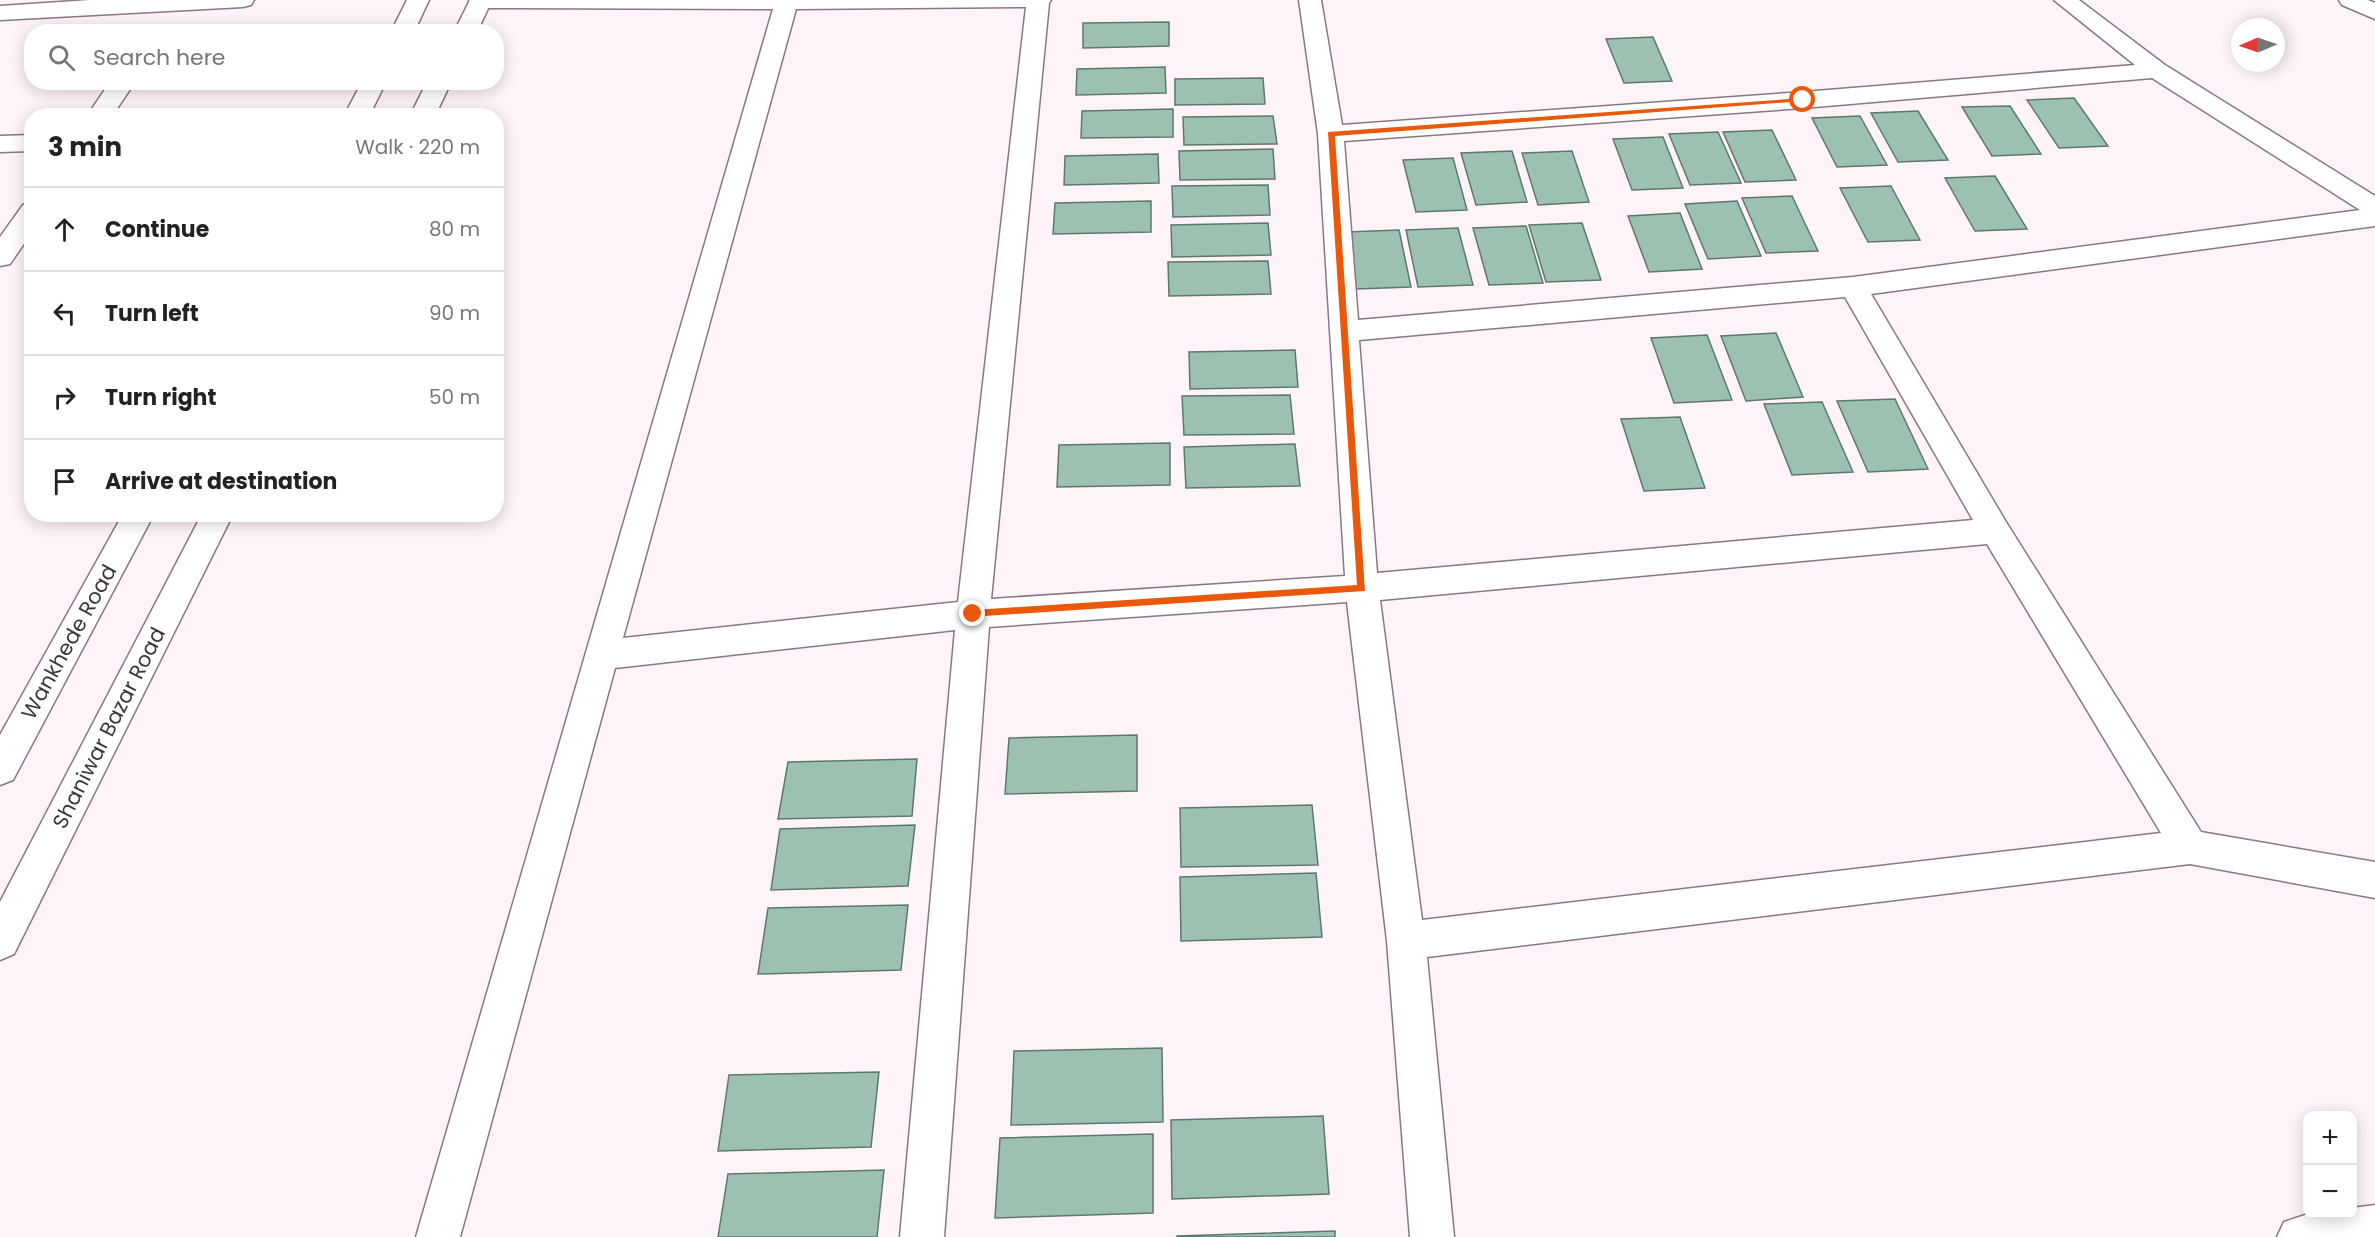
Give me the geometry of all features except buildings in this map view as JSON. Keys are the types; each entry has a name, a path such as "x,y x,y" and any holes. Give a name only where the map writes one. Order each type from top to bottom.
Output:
{"street":[{"path":"0,13 98,4 171,14 243,0"},
{"path":"406,24 418,0"},
{"path":"469,24 481,0 1039,0 973,614 922,1237"},
{"path":"1310,0 1331,134 1362,588 1406,940 1432,1237"},
{"path":"2065,0 2157,70 2375,208"},
{"path":"2350,0 2375,12"},
{"path":"438,1237 787,1"},
{"path":"1331,134 1803,100 2157,70"},
{"path":"105,108 117,90"},
{"path":"360,108 370,90"},
{"path":"426,108 435,90"},
{"path":"0,144 24,143"},
{"path":"1346,332 1853,287 2375,217"},
{"path":"0,256 24,222"},
{"path":"1853,287 1995,531 2190,847"},
{"name":"Wankhede Road","path":"0,769 135,522"},
{"name":"Shaniwar Bazar Road","path":"0,941 214,522"},
{"path":"602,655 973,614 1362,588 1995,531"},
{"path":"1406,940 2190,847 2375,880"},
{"path":"2299,1237 2375,1227"}],"route":[{"path":"973,614 1362,588 1331,134 1803,100"}]}
